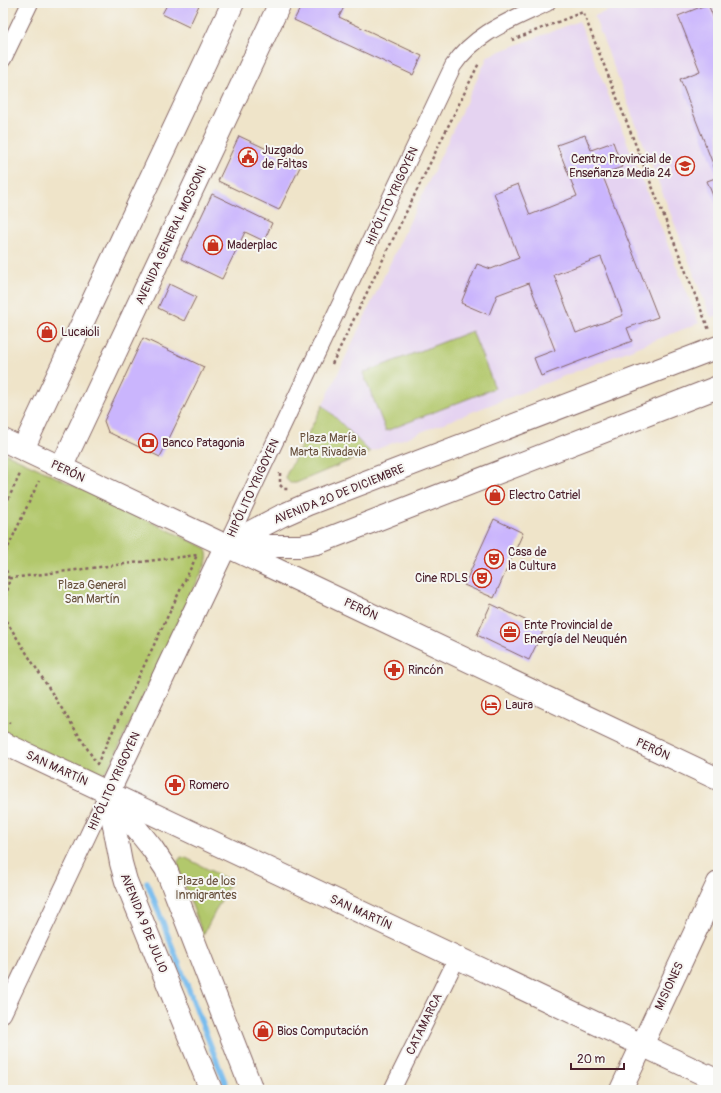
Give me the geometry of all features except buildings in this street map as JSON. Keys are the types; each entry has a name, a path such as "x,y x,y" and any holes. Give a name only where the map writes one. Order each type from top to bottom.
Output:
{"street":[{"path":"3,59 30,3"},
{"path":"19,459 233,3"},
{"name":"AVENIDA GENERAL MOSCONI","path":"61,468 280,3"},
{"name":"HIPÓLITO YRIGOYEN","path":"3,1014 453,66 468,47 478,38 547,3"},
{"name":"AVENIDA 20 DE DICIEMBRE","path":"226,546 281,516 308,504 716,338"},
{"path":"226,546 300,546 317,543 718,387"},
{"name":"PERÓN","path":"3,440 19,459 61,468 718,779"},
{"name":"SAN MARTÍN","path":"3,743 718,1081"},
{"path":"108,793 152,848 166,869 252,1090"},
{"name":"AVENIDA 9 DE JULIO","path":"108,793 126,882 212,1090"},
{"name":"MISIONES","path":"621,1090 718,883"},
{"name":"CATAMARCA","path":"392,1090 457,958"}],"path":[{"path":"512,40 583,12 709,330 716,338"},
{"path":"330,368 482,57"},
{"path":"3,510 21,472 19,459"},
{"path":"282,468 279,477 280,485 284,489 294,488"},
{"path":"21,472 27,475"},
{"path":"3,558 39,481 33,478"},
{"path":"190,551 197,554"},
{"path":"3,578 197,554"},
{"path":"97,764 197,554"},
{"path":"3,565 9,578 7,593 3,600"},
{"path":"3,616 97,764"},
{"path":"3,720 16,726"},
{"path":"90,761 97,764"}],"shaded area":[{"name":"Centro Provincial de Enseñanza Media 24","path":"629,3 718,3 718,315 711,318 594,16"},
{"path":"579,21 699,323 370,452 323,405 488,56"}],"green space":[{"path":"472,331 495,388 386,431 363,373"},
{"name":"Plaza María Marta Rivadavia","path":"323,405 370,452 296,483 290,483 286,479 287,473"},
{"name":"Plaza General San Martín","path":"3,452 204,547 207,552 206,563 110,766 102,774 90,774 3,732"},
{"name":"Plaza de los Inmigrantes","path":"181,857 186,858 231,881 203,935 178,867 178,861"}],"waterway":[{"path":"147,882 228,1090"}],"place":[{"name":"Juzgado de Faltas","path":"248,157"},
{"name":"Centro Provincial de Enseñanza Media 24","path":"685,166"},
{"name":"Maderplac","path":"213,245"},
{"name":"Lucaioli","path":"47,332"},
{"name":"Banco Patagonia","path":"148,443"},
{"name":"Electro Catriel","path":"495,495"},
{"name":"Casa de la Cultura","path":"494,559"},
{"name":"Cine RDLS","path":"482,578"},
{"name":"Ente Provincial de Energía del Neuquén","path":"510,632"},
{"name":"Rincón","path":"394,670"},
{"name":"Laura","path":"491,705"},
{"name":"Romero","path":"175,785"},
{"name":"Bios Computación","path":"263,1031"}]}
